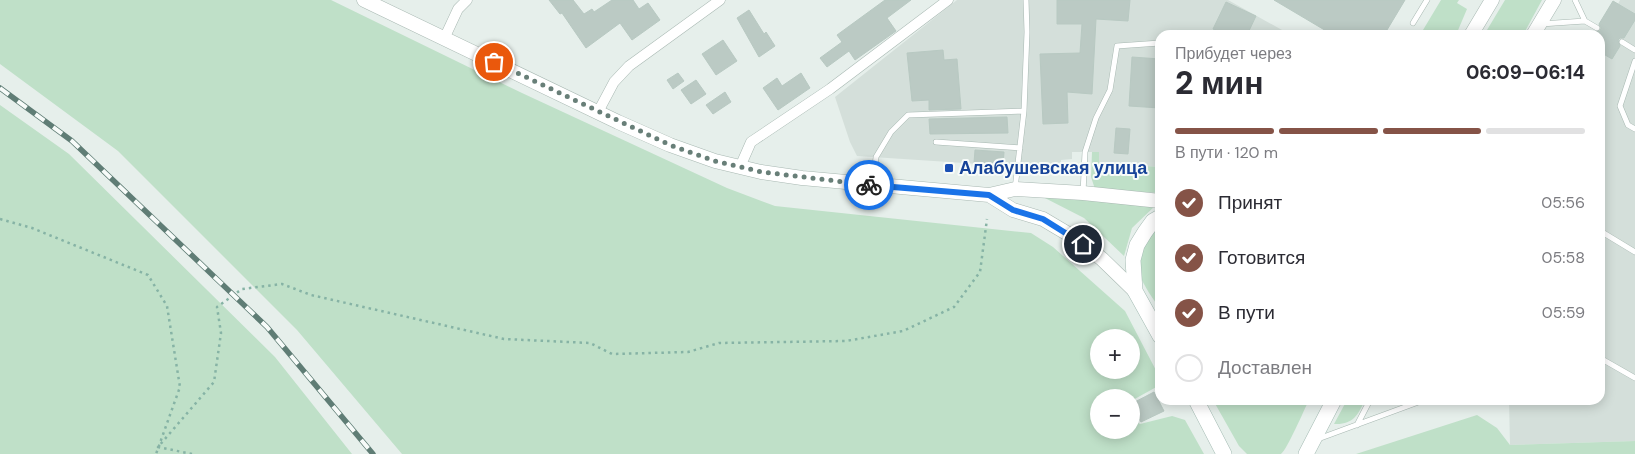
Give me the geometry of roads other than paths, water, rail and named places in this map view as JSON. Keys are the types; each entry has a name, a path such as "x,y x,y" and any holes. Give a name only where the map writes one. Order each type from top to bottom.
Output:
{"main road":[{"path":"1155,220 1137,245 1133,260 1135,291 1155,327"},
{"path":"1199,405 1226,452"},
{"path":"1299,454 1309,447 1331,405"}],"street":[{"path":"364,0 670,145 740,167 802,178 989,195 1015,189 1083,193 1155,200"},
{"path":"444,39 458,10 467,0"},
{"path":"598,112 611,88 629,66 720,0"},
{"path":"740,167 751,142 830,89 948,0"},
{"path":"1474,30 1492,0"},
{"path":"1536,30 1554,0"},
{"path":"989,195 1013,210 1043,219 1074,238 1102,259 1135,291"}],"lane":[{"path":"1015,189 1024,111 1027,32 1026,0"},
{"path":"1413,23 1426,0"},
{"path":"1575,0 1585,21 1597,28"},
{"path":"1536,30 1585,21"},
{"path":"1622,42 1635,50"},
{"path":"1083,193 1085,152 1096,118 1110,90 1117,46 1155,43"},
{"path":"1635,61 1620,106 1628,125 1635,129"},
{"path":"873,185 876,157 890,132 908,115 1024,111"},
{"path":"936,142 1020,148"},
{"path":"1605,234 1635,252"},
{"path":"1605,361 1635,378"},
{"path":"1357,425 1367,405"},
{"path":"1309,447 1357,425 1411,405"}],"railway":[{"path":"0,88 72,141 267,327 373,454"}],"place":[{"name":"Алабушевская улица","path":"949,168"}]}
